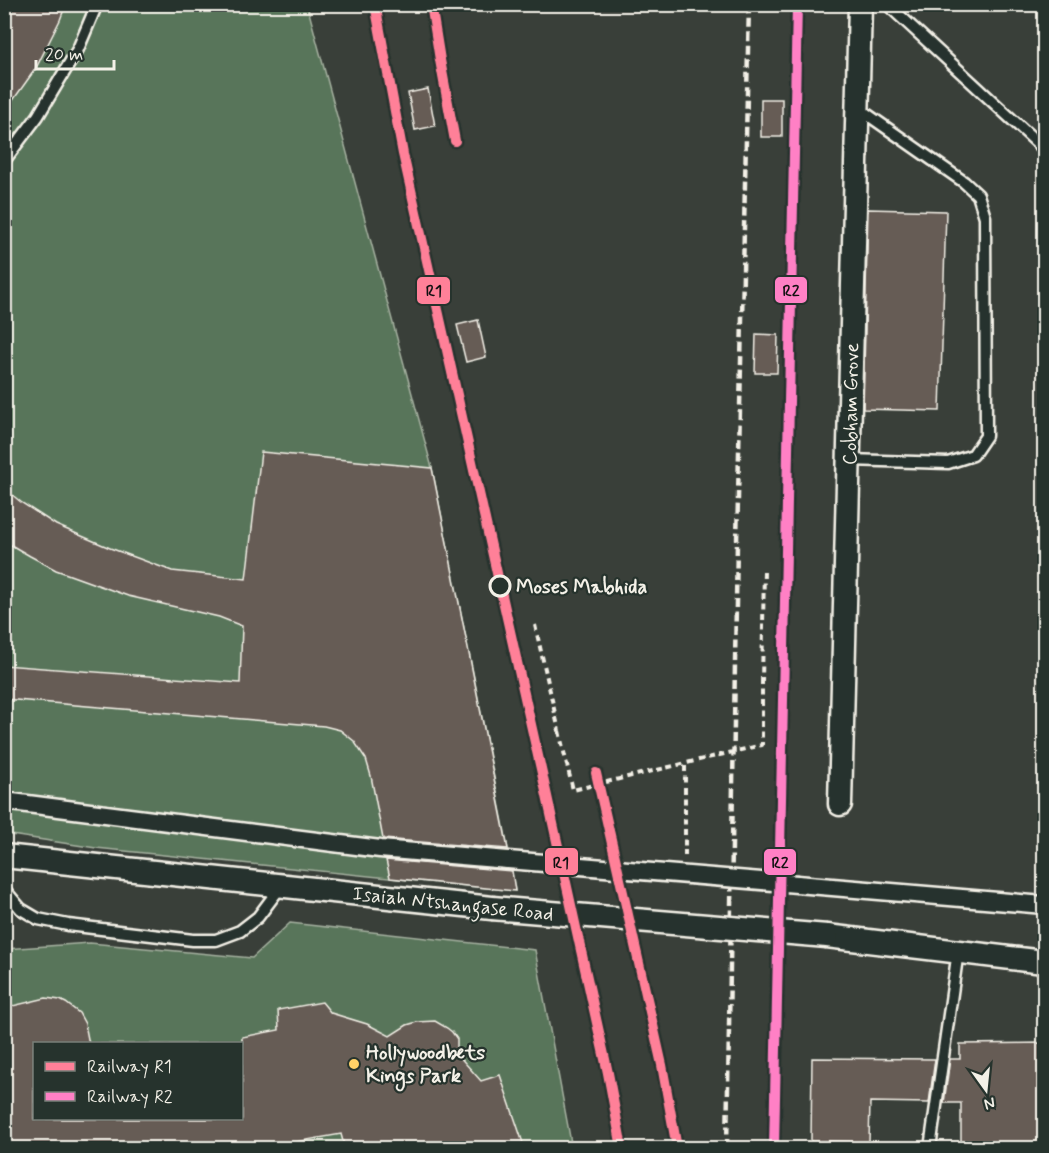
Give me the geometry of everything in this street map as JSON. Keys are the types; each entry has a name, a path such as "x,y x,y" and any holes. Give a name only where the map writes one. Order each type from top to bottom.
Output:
{"street":[{"name":"Cobham Grove","path":"840,804 860,4"},
{"path":"4,801 380,849 1044,905"},
{"name":"Isaiah Ntshangase Road","path":"4,856 492,908 827,936 1044,962"}],"lane":[{"path":"4,161 38,116 78,49 97,4"},
{"path":"887,4 1044,149"},
{"path":"849,460 948,463 973,455 986,436 985,217 978,195 964,182 858,108"},
{"path":"4,889 21,909 38,919 68,925 216,940 240,931 258,916 282,885"},
{"path":"930,1149 958,951"}],"path":[{"path":"535,625 573,790 762,745 764,569"},
{"path":"684,875 686,763"}],"green space":[{"path":"4,5 307,5 432,468 515,891 96,848 5,834"},
{"path":"290,923 535,950 572,1148 5,1148 5,949 90,943 252,958"}],"building":[{"path":"4,4 66,4 36,68 4,113"},
{"path":"428,89 435,126 415,130 408,93"},
{"path":"761,99 782,99 782,137 761,137"},
{"path":"868,209 946,211 940,411 863,409"},
{"path":"478,320 486,357 466,362 457,325"},
{"path":"756,334 778,335 777,373 755,373"},
{"path":"261,452 432,468 508,849 383,839 366,759 354,741 340,730 324,726 4,699 4,665 240,683 242,626 219,617 128,596 56,570 4,541 4,488 56,525 110,548 172,571 246,579"},
{"path":"386,860 512,871 515,891 390,878"},
{"name":"Hollywoodbets Kings Park","path":"46,998 60,1000 79,1013 85,1024 89,1042 33,1042 33,1120 243,1120 242,1037 279,1030 278,1010 322,1002 331,1013 367,1024 390,1036 407,1025 417,1022 435,1021 447,1028 457,1039 457,1054 481,1081 500,1075 525,1149 345,1149 341,1134 256,1149 4,1149 4,1008"},
{"path":"1044,1043 1044,1149 961,1149 961,1103 944,1103 950,1059 960,1059 960,1044"},
{"path":"812,1058 935,1059 929,1103 870,1102 869,1142 811,1141"}],"railway":[{"path":"727,1148 749,4"},
{"path":"774,1148 797,4"},
{"path":"626,902 662,1065 677,1148"}],"rail line":[{"name":"R1","path":"375,4 403,154 608,1073 622,1148"},
{"name":"R1","path":"431,4 455,141"},
{"name":"R2","path":"774,1148 797,4"},
{"name":"R1","path":"596,773 662,1065 677,1148"}],"place":[{"name":"Moses Mabhida","path":"500,586"},
{"name":"Hollywoodbets Kings Park","path":"354,1064"}]}
